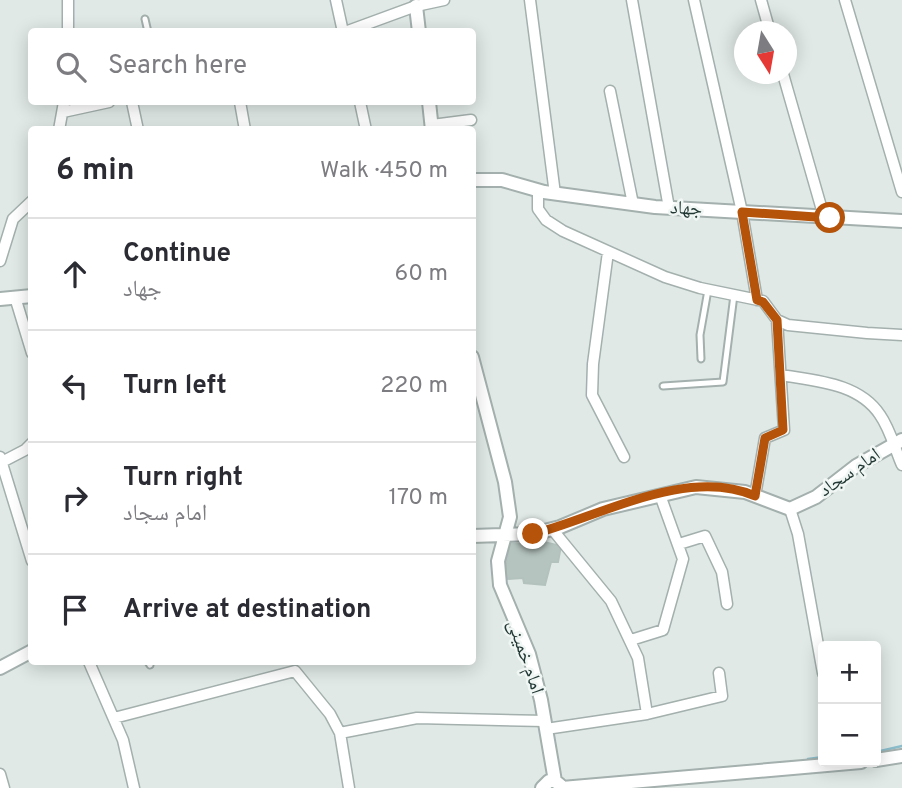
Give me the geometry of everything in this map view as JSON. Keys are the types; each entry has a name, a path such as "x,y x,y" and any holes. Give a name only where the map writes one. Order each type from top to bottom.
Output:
{"street":[{"path":"68,0 68,28"},
{"path":"336,0 343,28"},
{"path":"355,28 416,6 444,0"},
{"path":"530,0 555,194"},
{"path":"632,0 669,208"},
{"path":"694,0 742,212 757,300"},
{"path":"761,0 767,21"},
{"path":"845,0 902,192"},
{"path":"416,6 419,28"},
{"path":"785,84 824,217"},
{"path":"610,92 633,204"},
{"path":"60,126 63,107 81,105"},
{"path":"133,105 137,126"},
{"path":"241,105 244,126"},
{"path":"361,105 365,126"},
{"path":"429,105 432,126"},
{"path":"438,126 471,120"},
{"name":"جهاد","path":"476,180 502,180 555,194 669,208 902,221"},
{"path":"538,190 538,209 546,220 563,231 665,277 763,302 777,320 788,324 902,335"},
{"path":"0,261 13,219 28,205"},
{"path":"608,252 593,364 592,394 624,457"},
{"path":"0,299 28,296"},
{"path":"15,297 28,340"},
{"path":"755,496 765,438 783,430 777,320"},
{"name":"امام خمینی","path":"476,371 505,482 510,517 498,561 500,585 528,654 560,786"},
{"path":"781,376 843,386 872,404 898,442 902,465"},
{"name":"امام سجاد","path":"790,509 816,498 856,466 898,442"},
{"path":"27,530 1,461 28,447"},
{"path":"476,536 533,534 603,509 696,487 724,488 755,496 790,509 798,534 818,645"},
{"path":"631,640 663,630 683,559 660,495"},
{"path":"552,529 611,601 638,657 647,714"},
{"path":"679,544 705,536 722,572 727,604"},
{"path":"0,668 28,653"},
{"path":"90,665 123,740 134,788"},
{"path":"282,665 284,673"},
{"path":"114,718 295,671 330,714 340,733 349,788"},
{"path":"340,733 417,719 545,725 647,714 722,696 719,673"},
{"path":"881,759 902,756"},
{"path":"542,788 546,783 560,786 818,765"},
{"path":"0,774 4,788"}],"lane":[{"path":"145,19 147,28"},
{"path":"701,359 700,335 708,290"},
{"path":"663,386 723,382 734,295"}],"building":[{"path":"531,539 561,546 558,562 551,562 545,585 524,583 523,578 507,579 505,571 510,543 530,545"}],"waterway":[{"path":"881,751 902,746"},
{"path":"808,759 818,758"}],"route":[{"path":"533,534 559,527 603,509 696,487 724,488 755,496 765,438 783,430 782,380 777,320 763,302 757,300 742,212 830,218"}]}
